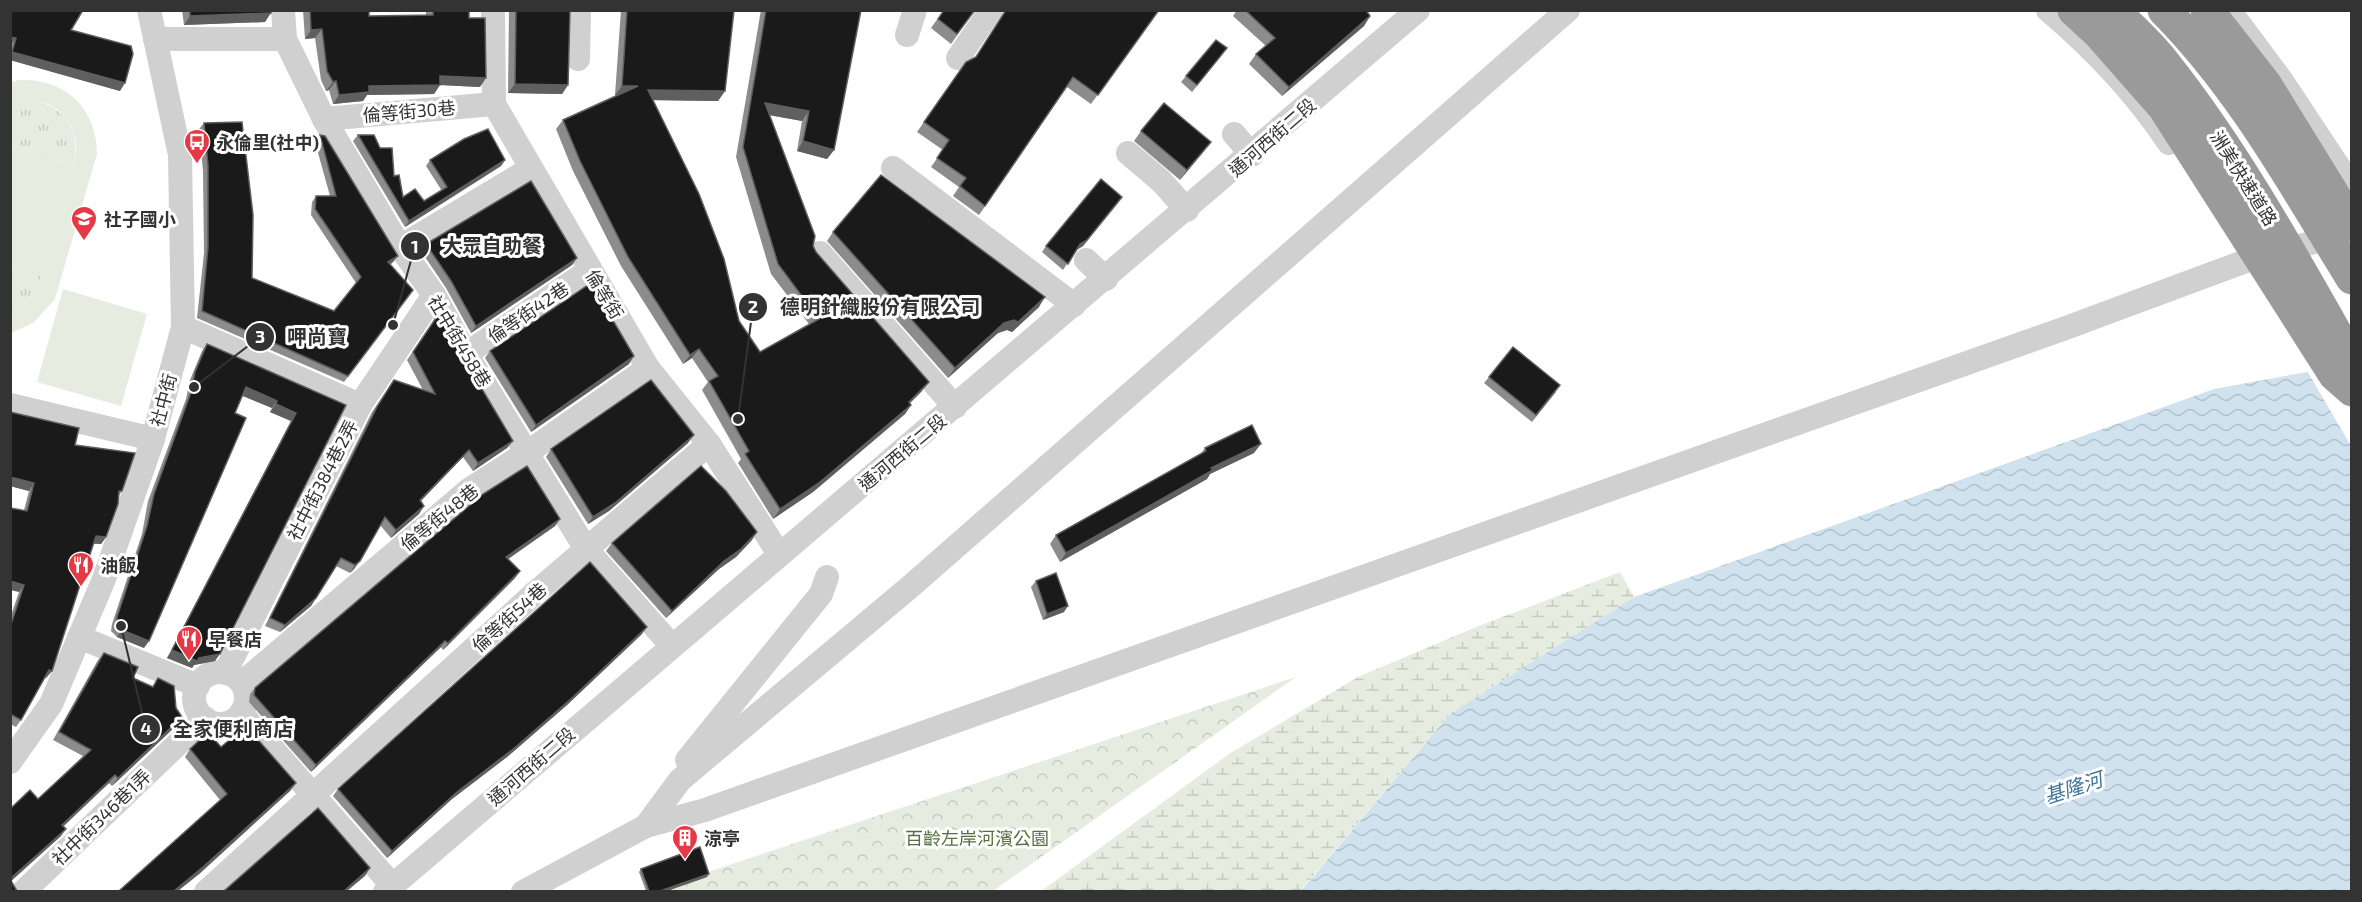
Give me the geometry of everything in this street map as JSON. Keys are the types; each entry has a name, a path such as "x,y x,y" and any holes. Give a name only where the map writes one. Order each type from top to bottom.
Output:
{"highway":[{"path":"2074,10 2099,33 2164,107 2335,375 2352,390"},
{"name":"洲美快速道路","path":"2113,10 2163,61 2217,135 2288,248 2352,362"},
{"name":"洲美快速道路","path":"2166,10 2198,44 2254,123 2352,278"},
{"path":"2206,10 2265,84 2352,225"}],"street":[{"name":"社中街","path":"13,756 51,704 104,579 153,439 183,327 180,155 149,10"},
{"path":"154,39 285,39 283,10"},
{"name":"倫等街","path":"493,10 494,104 648,368 709,444 779,554"},
{"path":"578,59 579,10"},
{"path":"907,35 915,10"},
{"path":"958,58 991,10"},
{"name":"通河西街二段","path":"388,888 1252,155 1418,10"},
{"path":"646,826 680,780 911,586 1568,10"},
{"path":"2048,10 2107,68 2156,123 2246,261"},
{"path":"2107,68 2166,10"},
{"path":"2229,10 2282,81 2352,187"},
{"name":"社中街458巷","path":"285,39 324,118 400,248 434,295 466,354 586,549 672,646"},
{"name":"倫等街30巷","path":"324,118 494,104"},
{"path":"1234,134 1252,155"},
{"path":"1128,153 1161,181 1187,210"},
{"path":"893,168 1074,305"},
{"path":"400,248 530,169"},
{"path":"523,891 646,826 727,802 2064,329 2246,261 2352,232"},
{"path":"820,254 955,407"},
{"path":"1086,260 1106,279"},
{"name":"倫等街42巷","path":"466,354 591,270"},
{"name":"社中街384巷2弄","path":"233,678 360,405 434,295"},
{"path":"183,327 360,405"},
{"name":"倫等街48巷","path":"233,678 470,489 528,452 648,368"},
{"path":"10,405 153,439"},
{"name":"倫等街54巷","path":"207,891 586,549 709,444"},
{"path":"680,780 678,771 821,594 827,577"},
{"path":"79,637 198,686"},
{"path":"206,676 233,678 246,698 241,713 228,722 212,722 205,718 196,705 198,686 206,676"},
{"path":"241,713 314,795 388,888"},
{"name":"社中街346巷1弄","path":"23,891 205,718"}],"green space":[{"path":"19,80 51,84 64,90 75,99 91,123 96,138 97,154 55,299 33,323 11,333 11,311 22,306 31,298 41,276 11,267 11,146 73,164 76,149 75,136 70,123 51,106 39,101 11,104 11,82"},
{"path":"21,100 47,104 65,118 74,138 73,164 11,146 10,104"},
{"path":"10,267 42,275 31,297 22,306 11,311"},
{"path":"63,289 147,314 121,406 37,382"},
{"path":"1620,572 1634,597 1450,714 1300,891 1040,892 1229,754 1358,677 1476,627"},
{"name":"百齡左岸河濱公園","path":"1296,677 993,891 662,892 711,871"}],"water":[{"name":"基隆河","path":"2351,364 2351,891 1300,892 1450,714 1634,597 2214,389"}],"pier":[{"path":"2352,361 2351,446 2306,369"}],"building":[{"path":"10,10 83,10 71,30 131,46 133,54 125,83 12,52 16,38 10,37"},
{"path":"190,10 271,10 271,13 190,16"},
{"path":"310,10 369,10 369,16 433,15 433,10 469,10 469,18 485,18 486,78 440,76 440,85 369,86 369,92 339,95 336,81 333,82 327,71 322,29 311,30"},
{"path":"516,10 570,10 568,85 515,84"},
{"path":"627,10 734,10 725,91 648,90 699,194 724,259 739,321 760,352 819,319 778,264 743,147 766,10 861,10 834,150 803,141 809,111 765,103 815,236 813,246 816,252 929,382 909,402 911,405 820,482 780,509 745,454 749,451 709,381 718,376 699,349 690,355 628,257 580,161 563,120 638,86 622,86"},
{"path":"944,10 975,10 957,34 938,19"},
{"path":"1006,10 1159,10 1098,95 1073,77 985,206 960,186 966,178 937,158 949,140 924,122 966,62 976,57"},
{"path":"1245,10 1366,10 1370,16 1289,87 1256,54 1275,38"},
{"path":"1216,40 1227,48 1197,85 1186,76"},
{"path":"1164,103 1211,142 1187,170 1141,131"},
{"path":"242,122 253,215 252,278 334,311 361,277 315,209 316,196 336,196 320,135 325,136 398,256 388,262 413,290 348,376 202,311 208,247 208,165 204,123"},
{"path":"488,129 505,160 409,221 358,135 374,135 380,148 392,148 394,176 399,175 403,197 415,189 424,201 447,187 430,160 464,139"},
{"path":"881,175 1045,297 1018,322 1014,320 1004,323 955,368 833,232"},
{"path":"1101,179 1122,197 1087,240 1080,244 1068,264 1046,246"},
{"path":"531,181 577,258 476,326 451,281 426,244"},
{"path":"591,283 634,356 536,425 490,351"},
{"path":"438,315 513,441 478,463 469,450 420,500 424,506 396,530 385,517 360,561 355,565 341,558 316,598 285,625 270,618 378,405 394,380 435,394 413,352"},
{"path":"207,344 346,405 220,654 199,658 197,661 172,650 296,413 276,404 277,401 246,387 235,413 246,418 149,641 122,630 117,624 117,617 147,526 154,494 191,392 195,372"},
{"path":"1513,347 1560,385 1536,415 1489,377"},
{"path":"651,380 694,435 615,503 593,517 551,449"},
{"path":"10,412 79,428 75,445 135,453 122,491 119,491 118,504 106,537 96,536 52,671 49,670 21,720 10,714 10,627 24,585 10,581 10,508 27,511 34,483 10,477"},
{"path":"1252,425 1261,444 1211,468 1213,470 1066,553 1056,535 1206,451 1205,448"},
{"path":"527,466 560,519 506,557 520,571 448,643 445,641 316,765 254,695 255,688 483,494"},
{"path":"701,466 726,491 757,532 672,611 612,543"},
{"path":"590,562 647,627 572,698 512,750 457,792 392,851 338,789"},
{"path":"1056,573 1068,606 1047,614 1036,581"},
{"path":"104,653 138,667 133,678 153,687 158,678 174,686 176,708 182,717 118,778 115,775 62,825 66,829 10,879 10,809 30,790 38,799 91,750 59,732"},
{"path":"246,726 296,783 174,891 119,891 227,794 190,749 208,732 221,747"},
{"path":"318,808 370,868 344,891 224,891"},
{"name":"涼亭","path":"700,847 709,874 660,891 649,891 641,869"},
{"path":"10,879 17,891 10,891"}],"place":[{"name":"永倫里(社中)","path":"197,165"},
{"name":"社子國小","path":"84,242"},
{"name":"大眾自助餐","path":"393,325"},
{"name":"呷尚寶","path":"194,387"},
{"name":"德明針織股份有限公司","path":"738,419"},
{"name":"油飯","path":"81,588"},
{"name":"全家便利商店","path":"121,626"},
{"name":"早餐店","path":"189,662"},
{"name":"涼亭","path":"685,861"}]}
